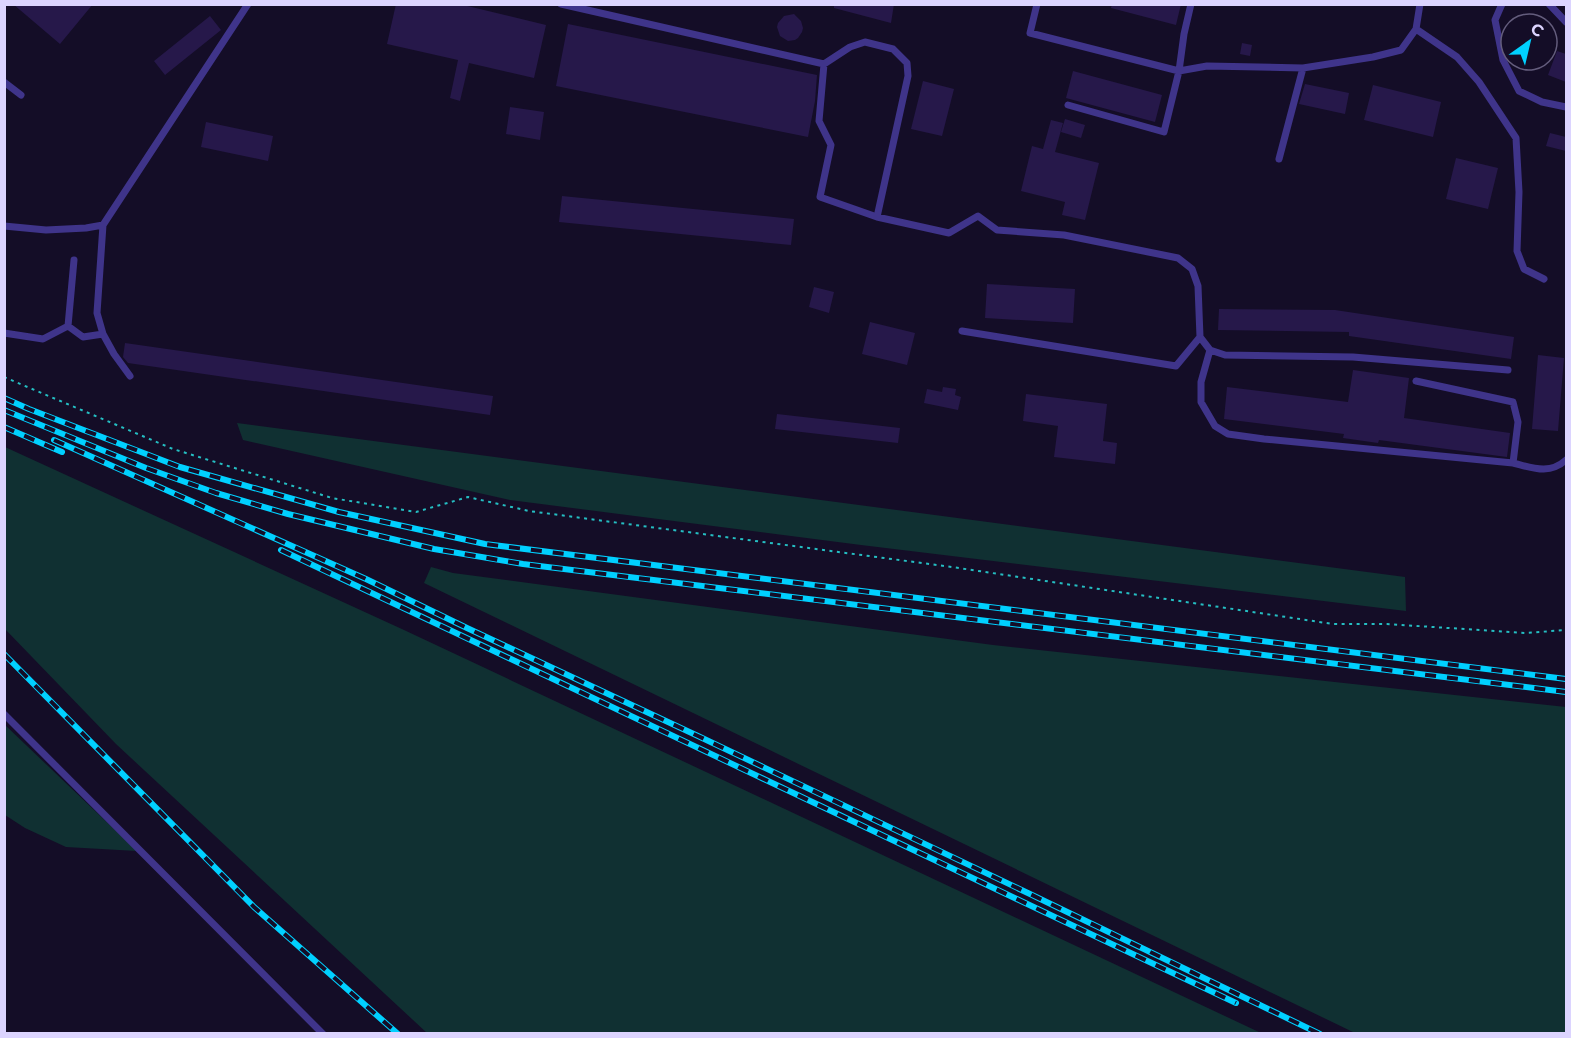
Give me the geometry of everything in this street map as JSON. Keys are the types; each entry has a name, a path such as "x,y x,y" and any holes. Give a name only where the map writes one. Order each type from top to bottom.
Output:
{"lane":[{"path":"130,376 103,334 97,313 103,225 248,4"},
{"path":"561,4 824,64 850,47 865,42 893,50 907,63 908,76 877,216"},
{"path":"1037,4 1030,33 1179,71 1207,66 1303,68 1373,57 1401,50 1416,29 1420,4"},
{"path":"1068,105 1164,132 1179,71 1191,4"},
{"path":"1502,4 1495,20 1503,60 1520,91 1542,102 1566,107"},
{"path":"1549,4 1566,22"},
{"path":"1416,29 1457,57 1479,82 1516,138 1519,192 1517,251 1524,269 1544,279"},
{"path":"824,64 819,121 831,145 820,197 877,216 949,233 978,216 997,230 1064,235 1178,258 1192,269 1198,286 1200,337 1210,350 1225,356 1353,357 1508,370"},
{"path":"1279,159 1303,68"},
{"path":"4,82 21,94"},
{"path":"4,226 46,230 103,225"},
{"path":"68,326 74,260"},
{"path":"68,326 83,337 103,334"},
{"path":"4,333 43,339 68,326"},
{"path":"962,331 1176,366 1200,337"},
{"path":"1210,350 1201,382 1201,402 1215,426 1228,434 1513,463 1542,470 1560,465 1566,460"},
{"path":"1416,381 1513,402 1518,422 1513,463"},
{"path":"4,714 323,1034"}],"path":[{"path":"4,377 173,449 332,498 416,512 468,497 529,511 952,567 1333,624 1387,624 1525,633 1566,630"}],"green space":[{"path":"237,423 1405,577 1406,611 510,500 243,440"},
{"path":"5,447 404,630 1261,1033 427,1033 116,744 5,629"},
{"path":"431,567 453,573 993,645 1566,707 1566,1033 1355,1033 424,583"},
{"path":"4,724 137,851 66,847 25,828 5,815"}],"building":[{"path":"13,4 93,4 60,44"},
{"path":"396,4 459,4 546,25 534,78 469,63 460,101 450,98 458,60 387,44"},
{"path":"834,4 894,4 891,23 834,8"},
{"path":"1112,4 1181,4 1176,25 1111,8"},
{"path":"794,14 801,21 803,28 798,38 788,41 780,36 777,27 784,16"},
{"path":"210,16 221,30 165,75 154,61"},
{"path":"568,24 817,75 808,137 556,86"},
{"path":"1242,43 1252,45 1250,56 1240,54"},
{"path":"1559,52 1566,54 1566,82 1548,75 1549,72 1559,72"},
{"path":"1073,71 1162,95 1155,122 1066,98"},
{"path":"923,81 954,89 942,136 911,129"},
{"path":"1305,84 1349,93 1345,114 1299,104"},
{"path":"1373,85 1441,102 1433,137 1364,120"},
{"path":"510,107 544,112 540,140 506,134"},
{"path":"1065,119 1085,125 1081,138 1061,132"},
{"path":"1051,120 1063,123 1055,152 1099,163 1085,220 1062,215 1065,202 1021,191 1032,146 1043,149"},
{"path":"206,122 273,136 268,161 201,147"},
{"path":"1550,133 1566,137 1566,151 1546,146"},
{"path":"1456,158 1498,168 1488,209 1446,199"},
{"path":"562,196 794,219 791,245 559,222"},
{"path":"987,284 1075,289 1073,323 985,318"},
{"path":"814,287 834,292 829,313 809,307"},
{"path":"1219,309 1335,310 1514,337 1511,359 1349,336 1349,332 1218,330"},
{"path":"870,322 915,333 907,365 862,354"},
{"path":"125,343 493,396 490,415 128,363 123,357"},
{"path":"1538,355 1564,358 1558,431 1532,429"},
{"path":"1353,370 1409,378 1404,418 1510,433 1507,457 1379,440 1378,443 1343,438 1344,434 1224,419 1227,387 1348,402"},
{"path":"943,387 956,389 955,395 961,397 958,410 924,403 927,389 942,392"},
{"path":"1026,394 1107,404 1103,441 1117,443 1115,464 1054,457 1058,426 1023,421"},
{"path":"777,414 900,428 898,443 775,429"}],"railway":[{"path":"4,398 180,467 339,512 485,544 1566,679"},
{"path":"4,410 146,468 216,493 288,514 434,549 523,564 1566,692"},
{"path":"4,427 62,452"},
{"path":"54,440 366,579 1320,1034"},
{"path":"281,550 1236,1003"},
{"path":"4,654 254,907 398,1034"}]}
